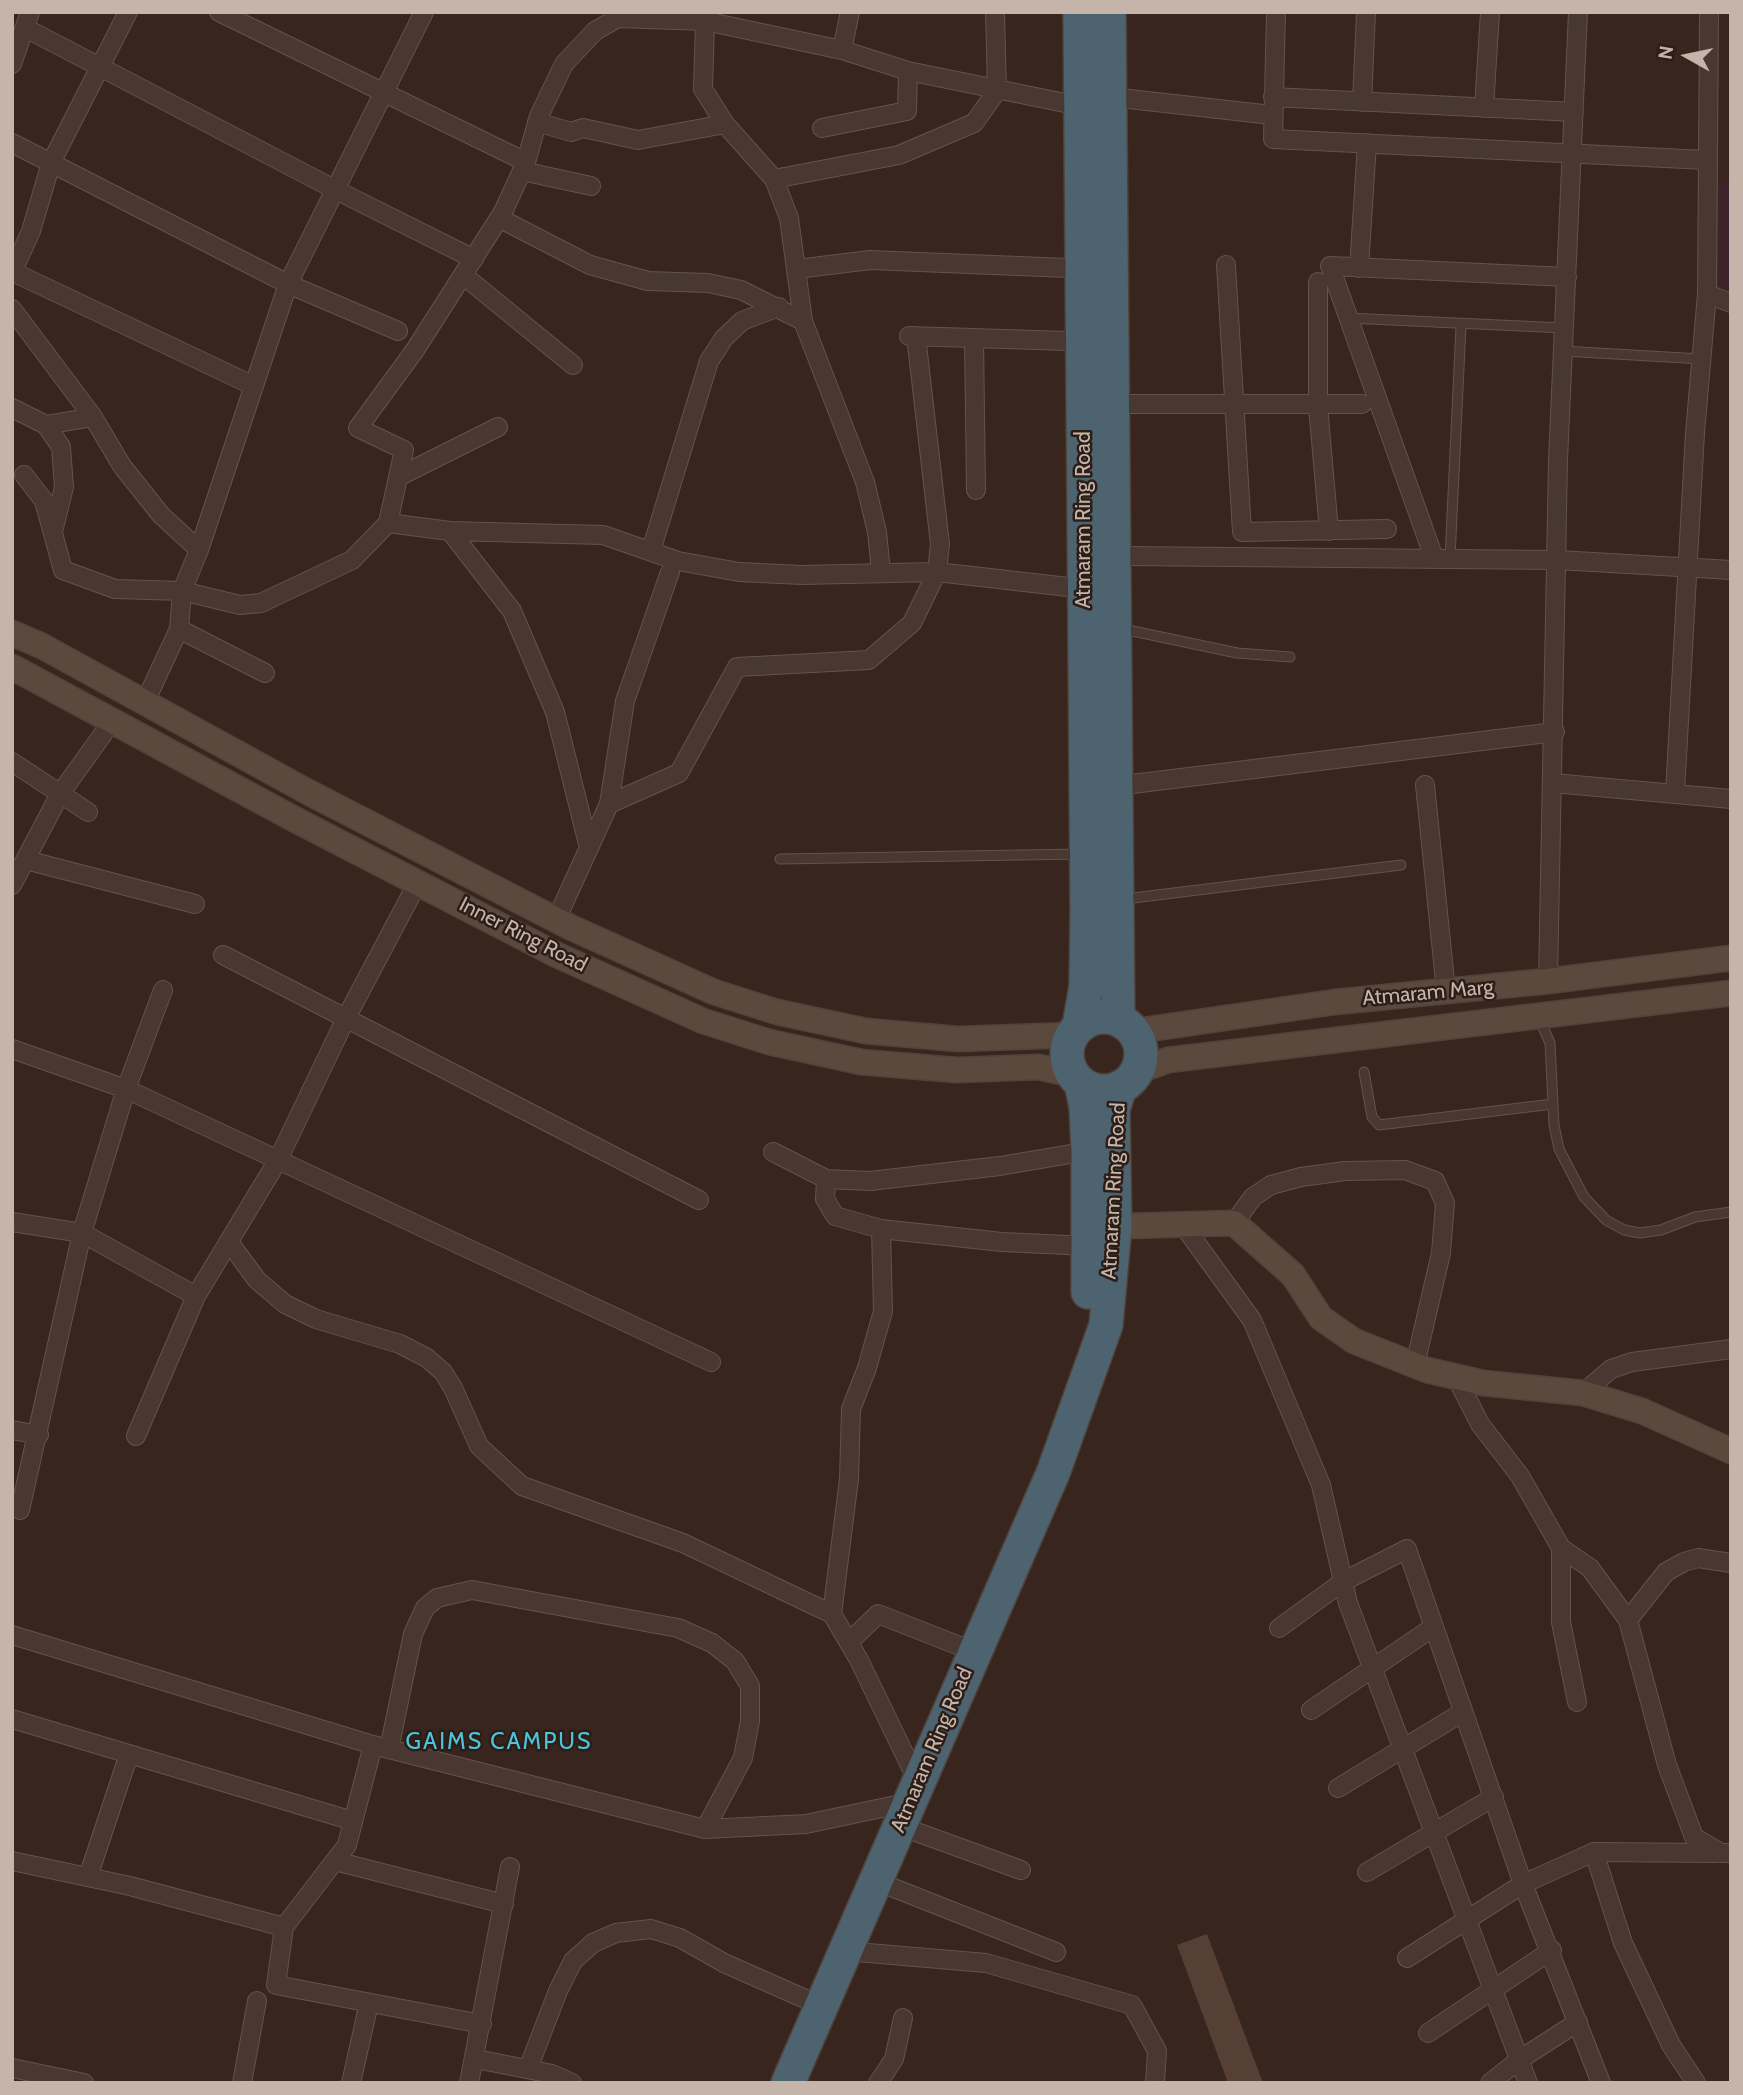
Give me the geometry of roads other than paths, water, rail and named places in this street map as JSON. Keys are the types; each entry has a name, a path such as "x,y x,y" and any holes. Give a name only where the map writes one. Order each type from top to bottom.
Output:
{"highway":[{"name":"Atmaram Ring Road","path":"1075,1031 1086,986 1080,12"},
{"name":"Atmaram Ring Road","path":"1109,12 1116,900 1123,1023"},
{"path":"1098,1017 1123,1023 1134,1033 1140,1053 1128,1079 1100,1091 1077,1079 1067,1055 1075,1031 1098,1017"},
{"name":"Atmaram Ring Road","path":"1073,1416 1087,1320 1089,1246 1086,1107 1077,1079"},
{"name":"Atmaram Ring Road","path":"788,2083 1053,1474 1106,1325 1115,1226 1113,1110 1128,1079"}],"main road":[{"name":"Inner Ring Road","path":"12,633 42,646 308,792 556,919 714,992 776,1012 866,1031 958,1040 1075,1031"},
{"name":"Inner Ring Road","path":"12,667 294,819 557,955 703,1021 768,1042 861,1062 957,1070 1039,1067 1077,1079"},
{"name":"Atmaram Marg","path":"1123,1023 1143,1030 1335,1002 1548,981 1731,958"},
{"name":"Atmaram Marg","path":"1128,1079 1168,1060 1339,1037 1539,1018 1731,993"},
{"path":"1127,1226 1234,1223 1293,1275 1321,1318 1354,1341 1415,1365 1456,1377 1483,1383 1583,1393 1643,1410 1731,1451"}],"street":[{"path":"12,64 30,12"},
{"path":"128,12 51,163 31,231 12,272 254,386"},
{"path":"219,12 524,166 591,186"},
{"path":"145,702 179,629 183,591 288,284 424,12"},
{"path":"842,50 850,12"},
{"path":"774,179 899,155 943,139 974,123 997,90 995,12"},
{"path":"1276,12 1273,139 1706,160"},
{"path":"1362,102 1366,12"},
{"path":"1484,108 1490,12"},
{"path":"1548,981 1555,732 1558,460 1578,12"},
{"path":"1675,793 1707,294 1709,12"},
{"path":"24,475 44,501 63,570 115,589 183,591 240,605 261,603 352,560 388,523 404,450 358,428 415,350 499,218 524,166 537,122 564,64 595,31 616,15 707,17 842,50 908,71 1065,103"},
{"path":"707,17 704,89 725,124 774,179 789,218 803,321 865,482 877,532 881,571"},
{"path":"33,32 335,190 474,259"},
{"path":"822,128 907,111 908,71"},
{"path":"1120,98 1272,106 1362,102 1574,112"},
{"path":"537,122 571,132 583,128 638,140 725,124"},
{"path":"1359,268 1367,143"},
{"path":"12,144 288,284 398,331"},
{"path":"499,218 590,265 648,281 708,283 741,290 803,321"},
{"path":"797,269 870,260 1068,268"},
{"path":"1226,265 1242,532 1387,529"},
{"path":"1442,558 1330,266 1567,277"},
{"path":"463,275 573,365"},
{"path":"1318,282 1318,406 1329,531"},
{"path":"1707,294 1731,303"},
{"path":"651,551 709,361 724,338 742,321 779,307"},
{"path":"12,309 93,417 122,466 162,515 199,550"},
{"path":"609,804 679,773 737,667 869,660 912,623 937,572 940,544 912,336 1068,341"},
{"path":"974,338 976,490"},
{"path":"1122,404 1362,404"},
{"path":"12,408 46,425 61,447 64,487 53,534"},
{"path":"46,425 93,417"},
{"path":"398,477 498,428"},
{"path":"388,523 450,531 603,535 678,561 739,572 802,575 881,571 937,572 1068,587"},
{"path":"450,531 512,611 555,712 589,848"},
{"path":"1123,556 1558,560 1731,570"},
{"path":"556,919 609,804 625,701 670,572"},
{"path":"179,629 265,673"},
{"path":"12,885 60,794 113,720"},
{"path":"1124,785 1555,732"},
{"path":"12,762 88,812"},
{"path":"1553,783 1731,799"},
{"path":"1425,785 1446,991"},
{"path":"26,860 195,904"},
{"path":"136,1436 196,1296 278,1160 346,1018 418,882"},
{"path":"223,955 699,1200"},
{"path":"20,1510 39,1435 82,1233 127,1089 163,990"},
{"path":"12,1049 127,1089 711,1362"},
{"path":"773,1152 826,1179 896,1178 1000,1166 1088,1151"},
{"path":"1234,1223 1253,1197 1271,1185 1301,1177 1345,1171 1405,1170 1435,1181 1445,1203 1441,1253 1415,1365"},
{"path":"826,1179 825,1199 835,1216 881,1229 1002,1242 1089,1246"},
{"path":"12,1222 82,1233 196,1296"},
{"path":"1183,1225 1252,1320 1321,1485 1343,1581 1373,1669 1528,2083"},
{"path":"831,1614 849,1479 851,1409 867,1368 883,1311 881,1229"},
{"path":"229,1242 257,1280 285,1304 316,1319 400,1344 427,1358 443,1372 453,1388 479,1446 522,1486 683,1544 831,1614 849,1643 909,1803 1021,1870"},
{"path":"1583,1393 1611,1369 1632,1362 1731,1349"},
{"path":"1456,1377 1480,1424 1520,1476 1561,1548 1590,1568 1628,1620 1667,1765 1694,1837 1726,1853"},
{"path":"12,1430 39,1435"},
{"path":"1561,1548 1561,1622 1577,1702"},
{"path":"1279,1628 1343,1581 1407,1549 1432,1629 1523,1884 1552,1950 1601,2083"},
{"path":"1628,1620 1666,1572 1684,1562 1698,1558 1731,1563"},
{"path":"482,2024 276,1986 284,1927 346,1845 381,1746 413,1634 425,1608 438,1598 472,1590 678,1628 712,1643 736,1661 750,1686 750,1721 743,1758 705,1829"},
{"path":"849,1643 878,1614 975,1652"},
{"path":"1311,1710 1432,1629"},
{"path":"12,1635 381,1746 705,1829 806,1824 909,1803"},
{"path":"1338,1788 1463,1712"},
{"path":"12,1719 353,1821"},
{"path":"89,1877 129,1754"},
{"path":"1367,1872 1494,1797"},
{"path":"1406,1958 1523,1884 1594,1852 1726,1853"},
{"path":"1594,1852 1623,1942 1671,2045 1696,2083"},
{"path":"12,1861 89,1877 284,1927"},
{"path":"335,1861 504,1904"},
{"path":"468,2083 476,2059 510,1867"},
{"path":"876,1881 1056,1952"},
{"path":"528,2069 558,1991 573,1961 593,1943 616,1933 651,1930 680,1938 724,1962 812,2002"},
{"path":"1428,2034 1552,1950"},
{"path":"845,1951 986,1963 1132,2005 1157,2050 1155,2083"},
{"path":"242,2083 257,2001"},
{"path":"351,2083 369,2003"},
{"path":"878,2083 894,2059 902,2018"},
{"path":"1490,2083 1519,2060 1578,2022"},
{"path":"476,2059 552,2074 572,2083"},
{"path":"12,2068 84,2083"}],"lane":[{"path":"1348,318 1461,326 1564,328"},
{"path":"1442,558 1461,326"},
{"path":"1563,351 1702,359"},
{"path":"1123,629 1237,653 1290,657"},
{"path":"780,859 1086,853"},
{"path":"1116,900 1401,865"},
{"path":"1539,1018 1550,1043 1553,1104 1559,1149 1571,1177 1584,1197 1606,1220 1624,1230 1640,1233 1661,1230 1695,1217 1731,1212"},
{"path":"1364,1072 1372,1117 1379,1125 1553,1104"}],"district":[{"name":"GAIMS CAMPUS","path":"499,1742"}]}
